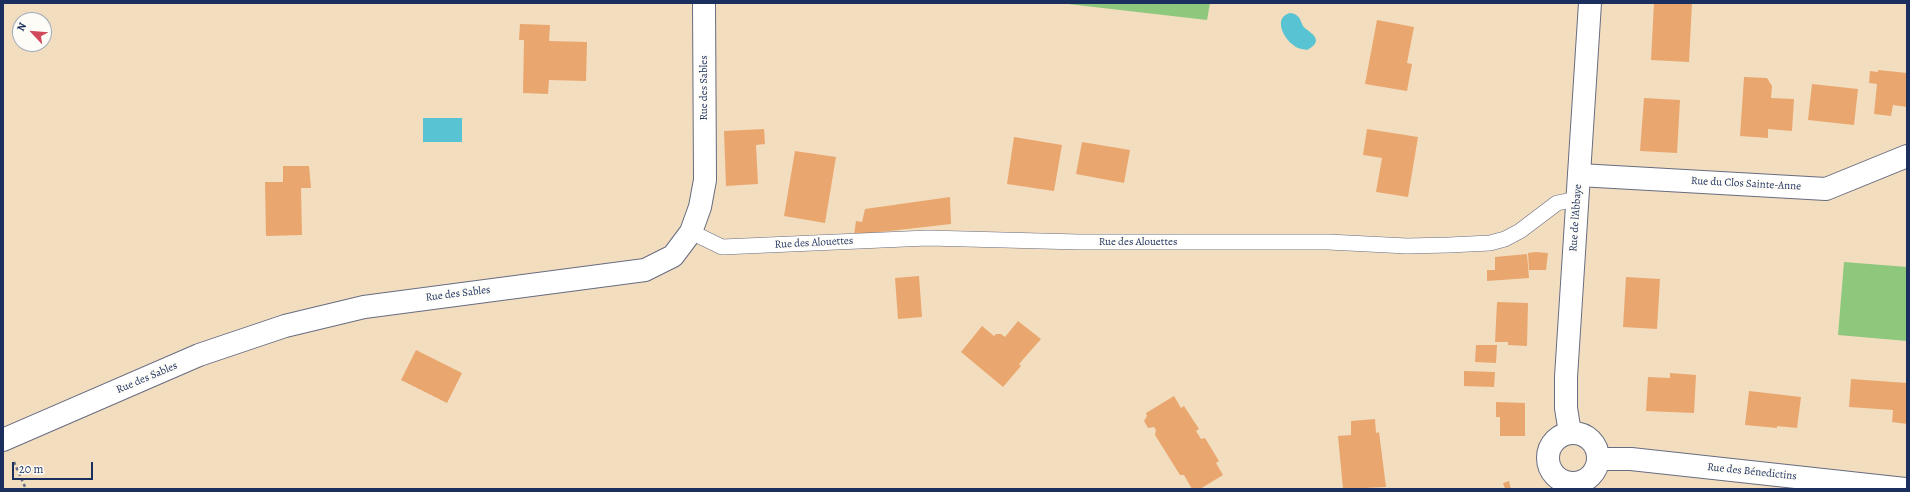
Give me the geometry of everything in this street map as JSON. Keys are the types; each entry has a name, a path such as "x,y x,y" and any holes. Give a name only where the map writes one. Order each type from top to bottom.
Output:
{"street":[{"name":"Rue des Sables","path":"3,440 199,355 285,326 364,307 645,270 673,256 691,232 700,207 704,180 704,3"},
{"name":"Rue de l'Abbaye","path":"1570,433 1566,408 1566,377 1590,3"},
{"name":"Rue du Clos Sainte-Anne","path":"1579,175 1826,189 1907,156"},
{"path":"1570,433 1577,433 1590,440 1597,451 1598,459 1596,468 1591,476 1583,481 1564,485 1550,469 1548,460 1549,450 1554,442 1561,436 1570,433"},
{"name":"Rue des Bénedictins","path":"1598,459 1631,459 1905,489"}],"lane":[{"name":"Rue des Alouettes","path":"691,232 722,247 928,238 1079,242 1328,242 1407,246 1449,245 1490,242 1505,239 1520,231 1557,203 1577,199"}],"green space":[{"path":"1059,3 1210,3 1207,20"},
{"path":"1844,262 1907,267 1907,341 1838,335"}],"water":[{"path":"1290,13 1300,19 1303,26 1316,39 1313,46 1307,50 1299,48 1288,41 1283,32 1281,27 1282,18"},
{"path":"423,118 462,118 462,142 423,142"}],"building":[{"path":"1654,3 1692,3 1689,62 1651,60"},
{"path":"1377,20 1414,27 1407,63 1412,64 1407,91 1365,84"},
{"path":"520,24 550,25 549,41 587,42 586,81 549,80 548,94 523,93 524,40 519,40"},
{"path":"1878,70 1907,73 1907,107 1893,105 1891,116 1874,114 1877,84 1869,83 1870,71 1878,72"},
{"path":"1744,77 1767,78 1772,86 1771,98 1794,99 1792,131 1768,129 1768,138 1740,136"},
{"path":"1812,84 1858,89 1854,125 1808,120"},
{"path":"1644,98 1680,100 1677,153 1640,151"},
{"path":"764,129 765,144 756,145 758,184 726,186 724,131"},
{"path":"1367,129 1418,137 1408,197 1376,192 1382,158 1363,155"},
{"path":"1014,137 1062,145 1054,191 1007,184"},
{"path":"1082,142 1130,150 1124,183 1076,174"},
{"path":"795,151 836,157 825,223 784,216"},
{"path":"283,166 309,166 311,188 301,188 302,235 266,236 265,182 283,182"},
{"path":"950,197 951,224 854,235 856,221 862,222 865,209"},
{"path":"1528,253 1548,253 1546,270 1529,270"},
{"path":"1527,254 1529,278 1487,281 1487,270 1495,270 1495,257"},
{"path":"919,276 922,317 898,319 895,278"},
{"path":"1626,277 1660,279 1657,329 1623,327"},
{"path":"1497,302 1528,303 1527,346 1508,345 1508,342 1495,342"},
{"path":"1018,321 1041,339 1019,364 1021,366 1003,387 961,352 982,326 994,336 996,334 1001,334 1005,337"},
{"path":"1476,345 1497,345 1496,363 1475,362"},
{"path":"416,350 462,373 447,403 401,380"},
{"path":"1464,371 1495,372 1494,387 1464,386"},
{"path":"1670,373 1696,375 1694,413 1646,411 1648,377 1670,378"},
{"path":"1851,379 1907,383 1907,424 1892,422 1893,410 1849,407"},
{"path":"1749,391 1801,397 1797,428 1745,425"},
{"path":"1174,396 1181,408 1184,406 1199,429 1196,431 1201,439 1205,438 1219,461 1216,463 1223,475 1200,489 1192,489 1184,475 1180,475 1155,435 1156,430 1154,427 1148,428 1144,421 1147,416 1146,413"},
{"path":"1496,402 1525,403 1525,436 1500,436 1500,417 1496,417"},
{"path":"1375,419 1376,433 1379,432 1386,487 1343,489 1338,436 1351,435 1351,421"},
{"path":"1509,481 1511,489 1505,489 1503,483"}]}
